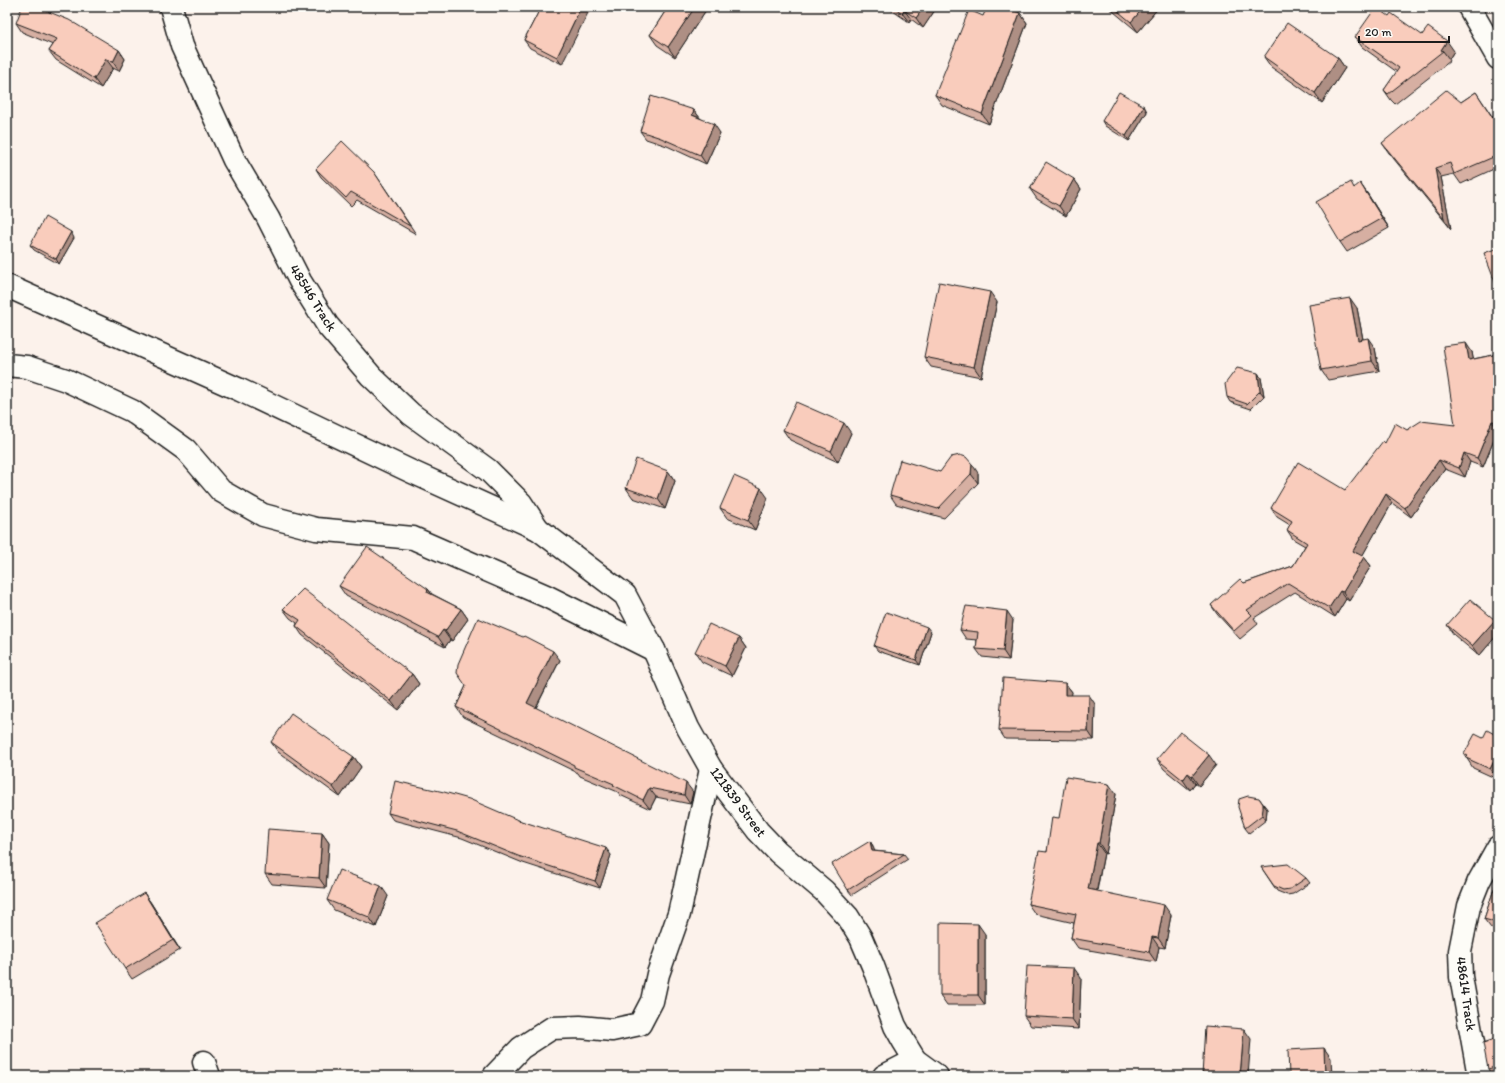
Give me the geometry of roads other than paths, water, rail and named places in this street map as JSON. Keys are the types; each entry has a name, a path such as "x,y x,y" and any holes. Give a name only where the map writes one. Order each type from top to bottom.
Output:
{"street":[{"name":"48546 Track","path":"171,7 182,46 234,160 268,218 300,281 328,326 371,376 412,414 488,470 521,503 538,530"},
{"path":"1472,11 1498,28"},
{"path":"1472,11 1498,58"},
{"path":"7,286 240,390 538,530"},
{"path":"7,364 27,367 66,380 132,411 186,450 221,491 263,515 316,529 413,538 546,596 654,650"},
{"name":"121839 Street","path":"538,530 626,595 654,650 688,728 711,769 758,831 778,852 824,891 848,917 861,938 895,1026 915,1060 937,1076"},
{"path":"494,1076 521,1048 552,1028 580,1027 612,1030 640,1024 652,1001 658,974 679,914 711,769"},
{"name":"48614 Track","path":"1478,1076 1461,977 1460,950 1469,906 1479,881 1498,847"},
{"path":"884,1076 915,1060"}]}
